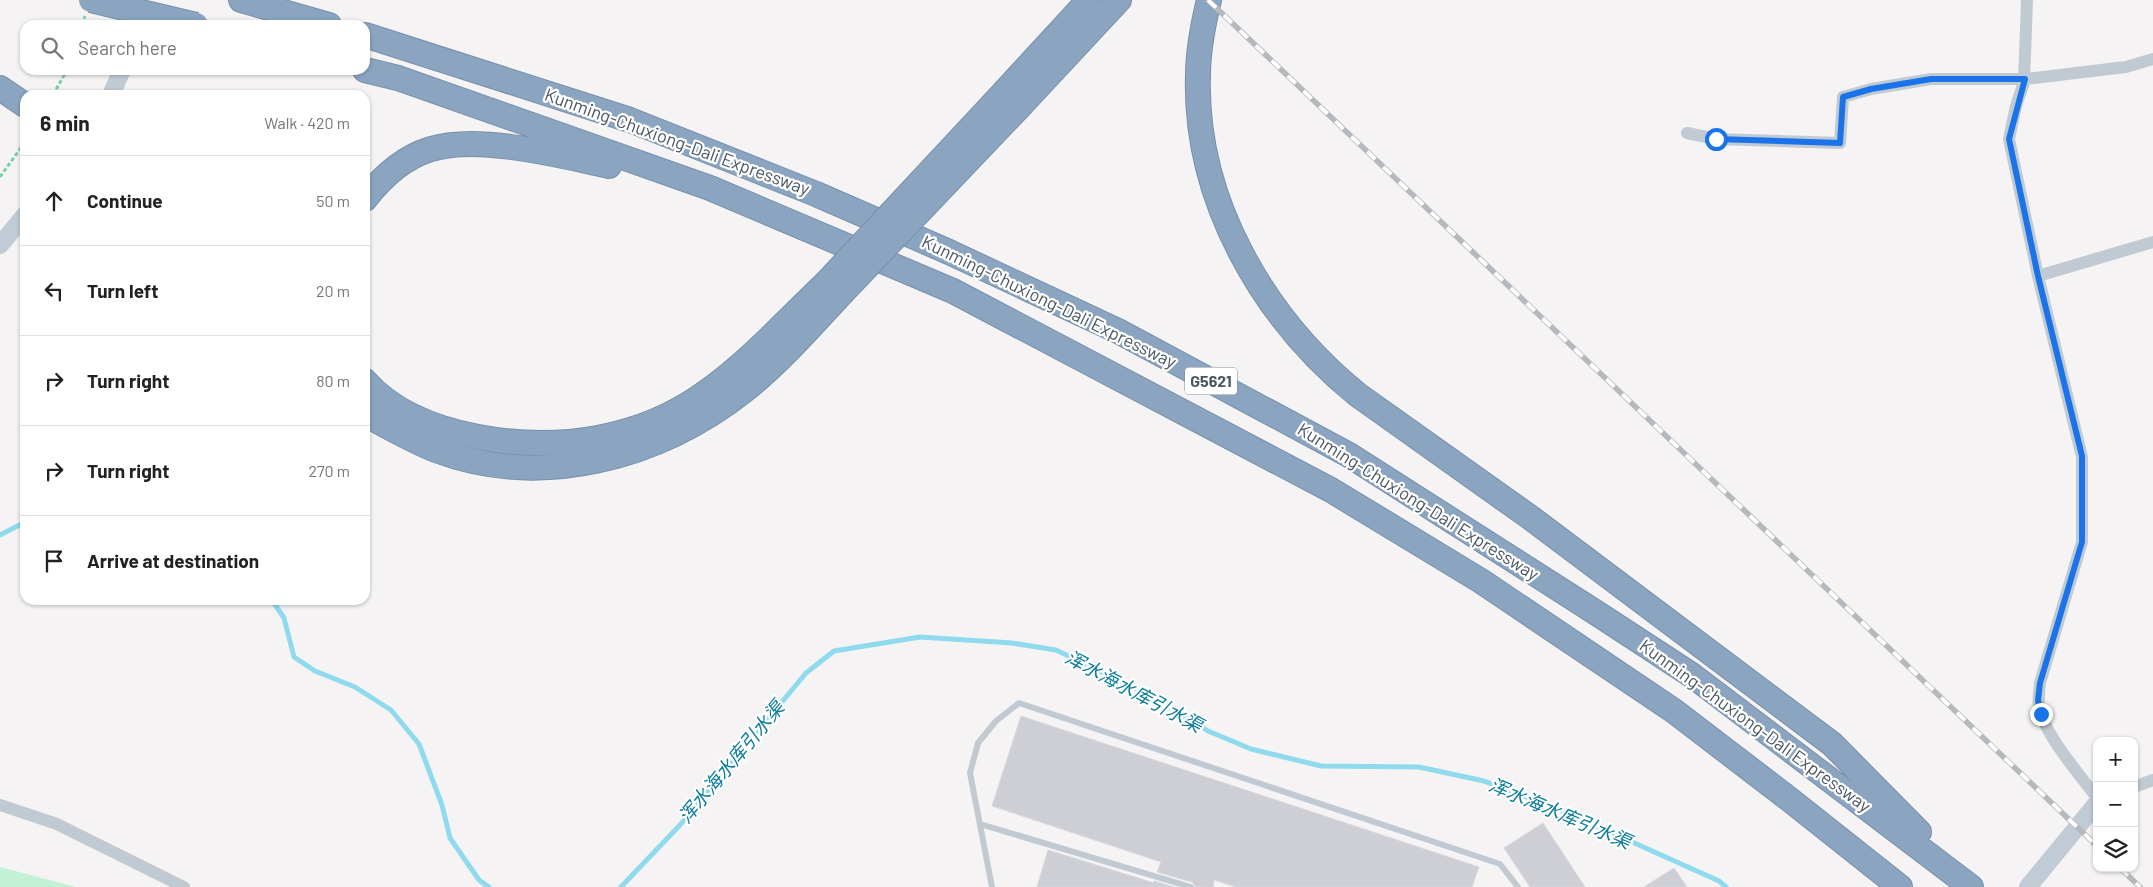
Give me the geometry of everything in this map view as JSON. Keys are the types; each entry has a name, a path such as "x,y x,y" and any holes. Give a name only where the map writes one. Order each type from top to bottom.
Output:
{"highway":[{"path":"92,0 175,20"},
{"path":"243,0 312,20"},
{"path":"1014,96 1089,0"},
{"path":"370,417 400,434 436,450 471,461 538,468 598,462 651,445 675,434 721,407 757,380 834,288 1014,96 1119,0"},
{"path":"1209,0 1201,34 1198,74 1200,122 1204,149 1213,184 1224,216 1253,274 1274,306 1300,339 1335,377 1366,401 1531,518 1832,744 1972,887"},
{"name":"Kunming-Chuxiong-Dali Expressway","path":"370,37 630,120 816,194 949,252 1127,336 1349,455 1595,612 1693,676 1972,887"},
{"name":"Kunming-Chuxiong-Dali Expressway","path":"370,71 398,78 710,188 953,291 1331,490 1481,581 1674,711 1900,887"},
{"path":"0,88 20,102"},
{"path":"370,194 390,172 406,160 442,145 462,142 537,150 710,188"},
{"path":"370,386 392,406 415,418 469,436 544,444 567,443 608,436 660,419 709,391 834,288"}],"street":[{"path":"139,20 145,0"},
{"path":"2028,0 2025,79 2009,139 2038,276 2082,456 2082,542 2040,683 2038,700 2041,714 2050,733 2093,792"},
{"path":"1687,132 1716,139 1840,143 1843,97 1871,89 1931,79 2025,79 2126,67 2153,59"},
{"path":"112,90 120,75"},
{"path":"0,245 20,221"},
{"path":"2038,276 2153,242"},
{"path":"2138,786 2153,780"},
{"path":"0,805 57,824 184,887"},
{"path":"2028,887 2093,808"}],"lane":[{"path":"992,887 970,772 978,743 996,721 1019,703 1500,864 1518,887"},
{"path":"980,824 1191,887"}],"path":[{"path":"57,90 64,75"},
{"path":"0,177 20,149"}],"green space":[{"path":"0,867 76,887 0,887"}],"building":[{"path":"1021,716 1479,867 1472,887 1236,887 1214,880 1213,887 1196,887 1192,882 1157,872 1161,862 992,806"},
{"path":"1543,823 1585,887 1530,887 1504,848"},
{"path":"1048,850 1154,883 1154,881 1174,887 1037,887"},
{"path":"1674,868 1687,887 1644,887"}],"waterway":[{"name":"浑水海水库引水渠","path":"0,535 20,525"},
{"name":"浑水海水库引水渠","path":"275,605 284,618 294,657 315,671 355,687 391,710 419,744 442,805 450,838 479,880 489,887"},
{"name":"浑水海水库引水渠","path":"621,887 680,825 806,673 834,651 920,637 1012,643 1056,650 1154,697 1208,731 1251,749 1321,766 1419,767 1484,781 1559,809 1719,881 1726,887"}],"railway":[{"path":"1208,0 2093,842"},
{"path":"2124,872 2140,887"}],"route":[{"path":"1716,139 1840,143 1843,97 1871,89 1931,79 2025,79 2016,106 2009,139 2038,276 2082,456 2082,542 2040,683 2038,700 2041,714"}]}
